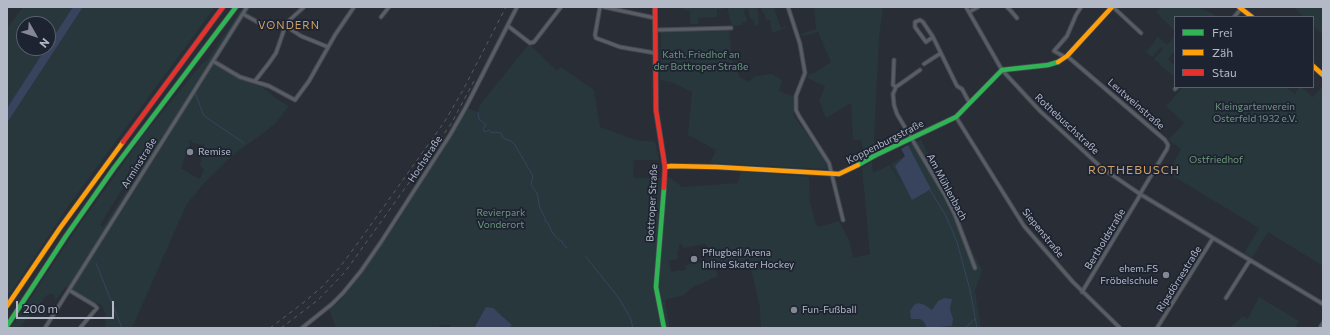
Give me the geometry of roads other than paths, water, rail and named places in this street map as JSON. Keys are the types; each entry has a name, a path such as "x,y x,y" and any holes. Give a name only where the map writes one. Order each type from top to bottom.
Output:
{"main road":[{"path":"7,306 107,162 223,7"},
{"path":"7,326 70,230 114,168 236,7"},
{"name":"Bottroper Straße","path":"655,7 656,110 665,167 664,196 656,281 664,328"},
{"path":"1002,70 1048,65 1066,57 1113,7"},
{"path":"1240,8 1251,16"},
{"path":"1314,67 1323,75"},
{"name":"Koppenburgstraße","path":"665,167 717,167 839,174 956,116 1002,70"}],"street":[{"name":"Arminstraße","path":"45,328 247,7"},
{"path":"255,81 269,64 277,50 284,30 284,25 304,7"},
{"path":"213,61 240,77 275,89 295,100 309,81 328,47 354,7"},
{"path":"381,17 389,7"},
{"name":"Hochstraße","path":"302,328 328,307 350,286 369,260 446,141 466,107 517,7"},
{"path":"508,26 530,42 534,42 561,7"},
{"path":"600,7 595,35 596,38 617,47 655,53"},
{"path":"604,7 655,18"},
{"path":"788,7 800,44 805,73 796,96 796,110 828,160 843,220"},
{"name":"Rothebuschstraße","path":"966,7 1002,70 1040,111 1105,171 1140,194 1323,304"},
{"path":"969,12 978,7"},
{"path":"1007,7 1016,18"},
{"path":"1066,57 1054,51 1067,36 1081,7"},
{"path":"1113,7 1141,33"},
{"path":"243,14 263,24 271,26 284,25 301,36 328,47"},
{"path":"933,38 926,42 915,28 915,22 918,20 922,21 933,38 957,86 962,89 969,102"},
{"path":"655,30 731,28"},
{"path":"924,64 941,53"},
{"name":"Leutweinstraße","path":"1066,57 1168,143 1167,149 1140,194"},
{"name":"Am Mühlenbach","path":"894,60 893,85 896,87 893,94 895,108 945,195 955,215 975,268"},
{"path":"896,87 920,70"},
{"name":"Siepenstraße","path":"956,116 1024,226 1082,292 1120,328"},
{"name":"Bertholdstraße","path":"1082,292 1138,200 1140,194"},
{"name":"Ripsdörnestraße","path":"1157,328 1213,238"},
{"path":"1226,298 1250,260"},
{"path":"69,290 97,308 80,328"},
{"path":"1320,328 1323,323"}],"water":[{"path":"73,7 83,7 56,48 56,33"},
{"path":"41,56 51,56 7,123 7,108"},
{"path":"908,145 931,189 912,200 895,166 905,156 901,149"},
{"path":"944,298 952,299 950,309 953,319 952,326 927,328 924,322 920,319 911,319 910,311 914,305 918,303 925,305 932,310 938,301"},
{"path":"486,307 493,308 512,325 509,328 474,328"}],"waterway":[{"path":"195,92 203,114 244,143"},
{"path":"478,113 479,119 486,125 483,129 485,132 489,130 492,133 501,133 503,138 511,141 515,145 533,176 531,185 537,193 540,208 545,221 548,223 552,232 567,248"},
{"path":"930,190 946,216 957,242 970,290 977,328"},
{"path":"586,257 618,297 630,317 633,328"},
{"path":"96,263 122,328"},
{"path":"965,328 975,319"}],"railway":[{"path":"270,328 323,286 355,247 445,121 462,92 506,7"},
{"path":"281,328 318,300 345,272 451,124 474,81"}],"place":[{"name":"Remise","path":"190,152"},
{"name":"Pflugbeil Arena Inline Skater Hockey","path":"694,259"},
{"name":"ehem.FS Fröbelschule","path":"1166,275"},
{"name":"Fun-Fußball","path":"794,310"}],"district":[{"name":"VONDERN","path":"289,25"},
{"name":"ROTHEBUSCH","path":"1134,170"}],"park label":[{"name":"Kath. Friedhof an der Bottroper Straße","path":"701,60"},
{"name":"Kleingartenverein Osterfeld 1932 e.V.","path":"1255,112"},
{"name":"Ostfriedhof","path":"1216,160"},
{"name":"Revierpark Vonderort","path":"501,218"}]}
